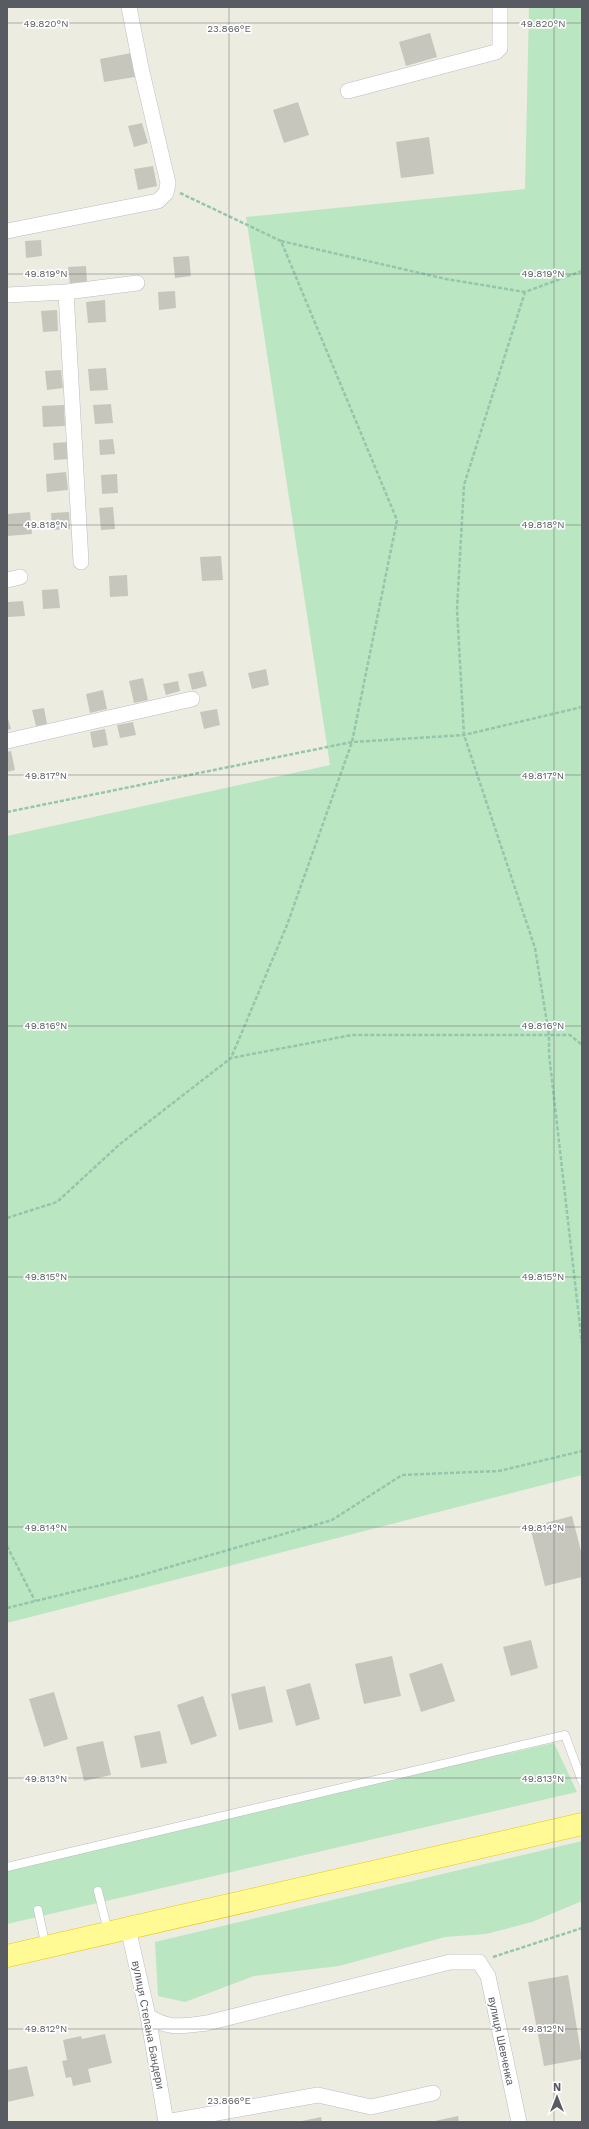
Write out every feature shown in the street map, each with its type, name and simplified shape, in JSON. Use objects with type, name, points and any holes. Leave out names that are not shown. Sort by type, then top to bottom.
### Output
[{"type":"highway","points":[[7,1956],[582,1824]]},
{"type":"street","points":[[7,231],[158,201],[168,188],[129,7]]},
{"type":"street","points":[[348,91],[491,54],[500,48],[500,7]]},
{"type":"street","points":[[7,295],[66,292],[137,283]]},
{"type":"street","points":[[66,292],[81,562]]},
{"type":"street","points":[[7,741],[192,698]]},
{"type":"street","name":"вулиця Степана Бандери","points":[[118,1930],[148,2016],[166,2122]]},
{"type":"street","points":[[148,2016],[161,2024],[176,2027],[207,2022],[450,1962],[479,1962]]},
{"type":"street","name":"вулиця Шевченка","points":[[479,1962],[488,1976],[518,2122]]},
{"type":"street","points":[[166,2122],[318,2095],[371,2107],[433,2093]]},
{"type":"lane","points":[[7,1867],[565,1735],[582,1781]]},
{"type":"lane","points":[[98,1891],[118,1930]]},
{"type":"lane","points":[[38,1910],[47,1947]]},
{"type":"path","points":[[168,188],[281,241],[446,279],[525,292],[582,271]]},
{"type":"path","points":[[231,1058],[287,925],[352,742],[398,520],[281,241]]},
{"type":"path","points":[[525,292],[464,485],[456,609],[464,735],[535,948],[549,1036],[549,1054],[582,1344]]},
{"type":"path","points":[[7,812],[352,742],[464,735],[582,707]]},
{"type":"path","points":[[7,1218],[57,1202],[120,1144],[231,1058],[352,1036],[570,1036],[582,1045]]},
{"type":"path","points":[[7,1608],[138,1576],[332,1520],[402,1475],[499,1471],[582,1452]]},
{"type":"path","points":[[7,1546],[35,1601]]},
{"type":"path","points":[[479,1962],[582,1928]]},
{"type":"green space","points":[[529,7],[582,7],[582,1475],[7,1623],[7,836],[330,765],[246,217],[525,189]]},
{"type":"green space","points":[[554,1743],[577,1792],[7,1924],[7,1867]]},
{"type":"green space","points":[[582,1841],[582,1901],[532,1922],[486,1934],[445,1937],[339,1966],[254,1976],[185,2002],[158,1996],[155,1942]]},
{"type":"building","points":[[430,33],[437,57],[406,66],[399,42]]},
{"type":"building","points":[[131,53],[135,77],[104,82],[100,59]]},
{"type":"building","points":[[298,102],[309,135],[284,143],[273,110]]},
{"type":"building","points":[[142,123],[148,143],[134,147],[128,126]]},
{"type":"building","points":[[429,137],[434,174],[401,178],[396,142]]},
{"type":"building","points":[[153,166],[157,186],[138,190],[134,169]]},
{"type":"building","points":[[41,240],[42,256],[26,258],[25,241]]},
{"type":"building","points":[[189,256],[191,276],[175,278],[173,257]]},
{"type":"building","points":[[86,266],[87,282],[70,283],[68,267]]},
{"type":"building","points":[[175,291],[176,308],[159,310],[158,292]]},
{"type":"building","points":[[105,300],[106,322],[88,323],[86,302]]},
{"type":"building","points":[[57,310],[58,331],[43,332],[41,311]]},
{"type":"building","points":[[106,368],[108,390],[90,391],[88,369]]},
{"type":"building","points":[[61,370],[63,388],[47,390],[45,371]]},
{"type":"building","points":[[111,404],[113,423],[95,424],[93,405]]},
{"type":"building","points":[[64,405],[65,426],[43,427],[42,406]]},
{"type":"building","points":[[113,439],[115,454],[100,455],[99,440]]},
{"type":"building","points":[[68,442],[69,459],[54,460],[53,443]]},
{"type":"building","points":[[66,472],[68,490],[47,492],[46,474]]},
{"type":"building","points":[[117,474],[118,493],[102,494],[101,475]]},
{"type":"building","points":[[113,507],[115,529],[101,530],[99,508]]},
{"type":"building","points":[[30,512],[32,534],[7,536],[7,514]]},
{"type":"building","points":[[69,512],[70,529],[52,530],[51,513]]},
{"type":"building","points":[[221,556],[223,580],[202,581],[200,557]]},
{"type":"building","points":[[127,575],[128,596],[110,597],[109,576]]},
{"type":"building","points":[[58,589],[60,608],[43,609],[42,590]]},
{"type":"building","points":[[23,601],[25,616],[8,617],[8,602]]},
{"type":"building","points":[[266,669],[269,685],[252,689],[248,673]]},
{"type":"building","points":[[203,671],[207,686],[192,690],[188,674]]},
{"type":"building","points":[[143,678],[148,700],[134,703],[129,681]]},
{"type":"building","points":[[178,681],[180,691],[166,695],[163,684]]},
{"type":"building","points":[[103,690],[107,709],[90,713],[86,694]]},
{"type":"building","points":[[44,708],[47,724],[36,726],[32,710]]},
{"type":"building","points":[[217,709],[220,725],[204,729],[200,712]]},
{"type":"building","points":[[7,715],[11,729],[7,730]]},
{"type":"building","points":[[133,722],[136,735],[120,738],[117,725]]},
{"type":"building","points":[[105,729],[108,745],[93,748],[90,732]]},
{"type":"building","points":[[11,751],[15,770],[7,772],[7,752]]},
{"type":"building","points":[[572,1516],[582,1555],[582,1577],[545,1586],[530,1527]]},
{"type":"building","points":[[531,1640],[538,1668],[511,1676],[503,1647]]},
{"type":"building","points":[[392,1656],[401,1696],[364,1704],[355,1664]]},
{"type":"building","points":[[442,1663],[455,1701],[421,1712],[409,1674]]},
{"type":"building","points":[[310,1683],[320,1719],[296,1726],[286,1690]]},
{"type":"building","points":[[265,1686],[273,1722],[239,1730],[231,1694]]},
{"type":"building","points":[[54,1692],[68,1739],[44,1747],[29,1699]]},
{"type":"building","points":[[203,1696],[217,1736],[191,1745],[177,1705]]},
{"type":"building","points":[[160,1731],[167,1763],[141,1768],[134,1736]]},
{"type":"building","points":[[103,1741],[111,1775],[84,1781],[76,1747]]},
{"type":"building","points":[[568,1975],[582,2059],[544,2066],[528,1982]]},
{"type":"building","points":[[105,2034],[112,2063],[88,2069],[91,2082],[73,2086],[71,2077],[66,2078],[62,2061],[67,2060],[63,2040],[81,2036],[82,2039]]},
{"type":"building","points":[[27,2066],[34,2096],[7,2102],[7,2070]]},
{"type":"building","points":[[458,2116],[459,2122],[435,2122],[435,2121]]},
{"type":"building","points":[[321,2117],[322,2122],[302,2122],[302,2121]]}]
